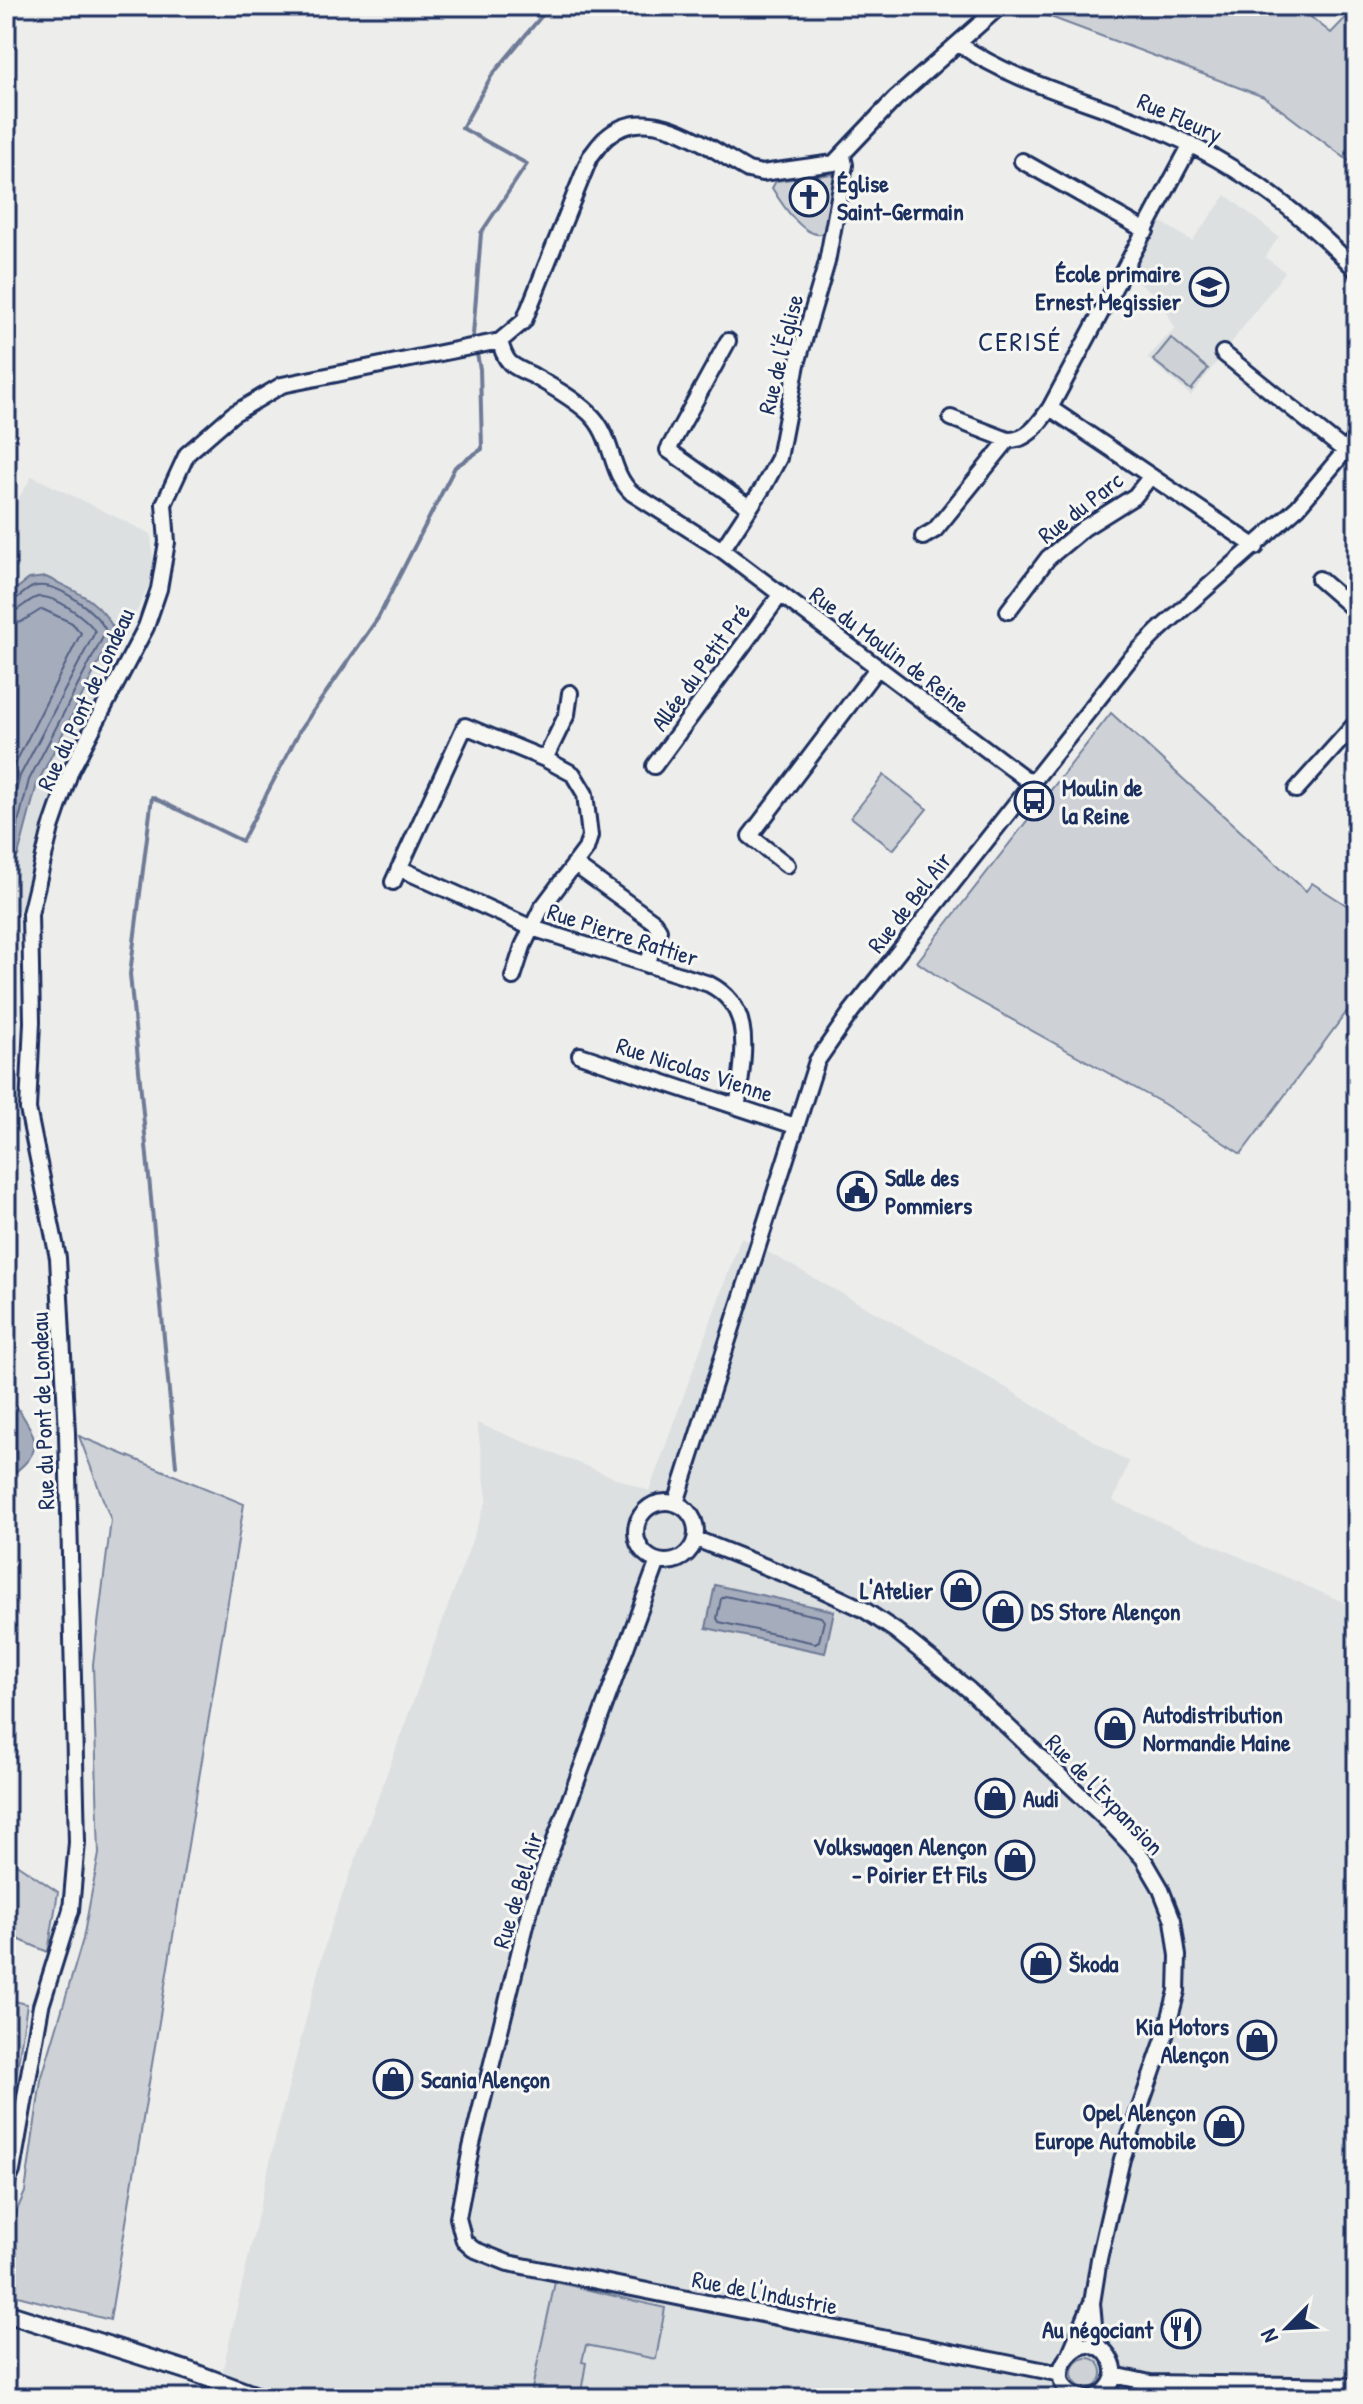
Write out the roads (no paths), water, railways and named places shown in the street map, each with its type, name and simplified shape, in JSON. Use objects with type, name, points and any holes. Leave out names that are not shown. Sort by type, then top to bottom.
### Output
[{"type":"main road","points":[[6,2313],[192,2372],[262,2398]]},
{"type":"street","points":[[500,341],[524,321],[590,157],[604,138],[618,128],[647,123],[666,126],[748,170],[762,173],[834,163],[895,99],[1000,6]]},
{"type":"street","name":"Rue Fleury","points":[[959,44],[985,62],[1219,158],[1308,222],[1357,271]]},
{"type":"street","points":[[951,418],[1016,441],[1035,428],[1050,408],[1191,144]]},
{"type":"street","name":"Rue de l'Église","points":[[722,550],[779,458],[797,364],[830,245],[845,165],[843,156]]},
{"type":"street","points":[[1022,161],[1146,231]]},
{"type":"street","name":"Rue du Moulin de Reine","points":[[500,341],[503,354],[510,363],[588,411],[607,437],[622,484],[632,493],[722,550],[1031,783]]},
{"type":"street","name":"Rue du Pont de Londeau","points":[[6,2184],[12,2171],[41,2006],[71,1910],[77,1842],[67,1433],[58,1258],[28,1109],[32,1022],[30,914],[51,828],[71,770],[146,627],[159,589],[167,542],[164,504],[187,454],[233,414],[282,385],[500,341]]},
{"type":"street","points":[[728,341],[668,450],[749,507]]},
{"type":"street","points":[[1223,353],[1345,451]]},
{"type":"street","name":"Rue du Parc","points":[[1050,408],[1256,547]]},
{"type":"street","name":"Rue de Bel Air","points":[[676,1503],[817,1061],[851,1012],[1129,660],[1298,507],[1357,437]]},
{"type":"street","points":[[923,537],[935,530],[1008,440]]},
{"type":"street","name":"Rue du Parc","points":[[1008,611],[1048,558],[1084,528],[1135,496],[1151,476]]},
{"type":"street","points":[[1319,579],[1357,612]]},
{"type":"street","name":"Allée du Petit Pré","points":[[654,766],[781,594]]},
{"type":"street","points":[[787,865],[750,836],[878,667]]},
{"type":"street","points":[[545,759],[567,714],[570,693]]},
{"type":"street","points":[[1296,790],[1357,722]]},
{"type":"street","points":[[393,882],[465,726],[573,774],[585,794],[590,836],[586,849],[541,909],[513,977]]},
{"type":"street","points":[[574,864],[654,922],[659,930],[647,965]]},
{"type":"street","name":"Rue Pierre Rattier","points":[[399,868],[532,928],[723,991],[733,1000],[743,1030],[738,1105]]},
{"type":"street","name":"Rue Nicolas Vienne","points":[[580,1055],[795,1126]]},
{"type":"street","points":[[658,1502],[676,1503],[691,1514],[696,1539],[679,1559],[658,1561],[642,1551],[637,1542],[636,1525],[648,1507],[658,1502]]},
{"type":"street","name":"Rue de l'Expansion","points":[[696,1539],[814,1586],[863,1609],[896,1631],[969,1690],[1111,1824],[1143,1858],[1160,1887],[1173,1920],[1178,1956],[1177,1991],[1165,2036],[1122,2159],[1101,2249],[1092,2303],[1096,2347]]},
{"type":"street","name":"Rue de Bel Air","points":[[464,2241],[458,2218],[471,2148],[531,1905],[658,1561]]},
{"type":"street","name":"Rue de l'Industrie","points":[[464,2241],[473,2249],[508,2263],[1061,2374]]},
{"type":"street","points":[[1084,2398],[1067,2388],[1061,2374],[1065,2358],[1092,2303]]},
{"type":"street","points":[[1071,2351],[1078,2347],[1096,2347],[1110,2358],[1114,2375],[1108,2389],[1091,2398]]},
{"type":"street","points":[[1114,2375],[1150,2383],[1357,2386]]},
{"type":"water","points":[[46,577],[94,604],[115,631],[37,784],[18,856],[6,869],[6,597],[29,579]]},
{"type":"water","points":[[6,1409],[19,1410],[32,1433],[34,1449],[25,1463],[6,1480]]},
{"type":"water","points":[[715,1585],[834,1611],[825,1653],[706,1628]]},
{"type":"waterway","points":[[176,1466],[130,974],[152,797],[242,841],[300,730],[378,618],[455,467],[482,449],[480,369],[473,335],[481,233],[527,164],[462,128],[492,75],[550,6]]},
{"type":"place","name":"Église Saint-Germain","points":[[809,197]]},
{"type":"place","name":"École primaire Ernest Megissier","points":[[1209,287]]},
{"type":"place","name":"Moulin de la Reine","points":[[1034,801]]},
{"type":"place","name":"Salle des Pommiers","points":[[857,1191]]},
{"type":"place","name":"L'Atelier","points":[[961,1590]]},
{"type":"place","name":"DS Store Alençon","points":[[1003,1611]]},
{"type":"place","name":"Autodistribution Normandie Maine","points":[[1115,1728]]},
{"type":"place","name":"Audi","points":[[995,1798]]},
{"type":"place","name":"Volkswagen Alençon - Poirier Et Fils","points":[[1015,1860]]},
{"type":"place","name":"Škoda","points":[[1041,1963]]},
{"type":"place","name":"Kia Motors Alençon","points":[[1257,2040]]},
{"type":"place","name":"Scania Alençon","points":[[393,2079]]},
{"type":"place","name":"Opel Alençon Europe Automobile","points":[[1224,2126]]},
{"type":"place","name":"Au négociant","points":[[1181,2329]]},
{"type":"district","name":"CERISÉ","points":[[1020,341]]}]
